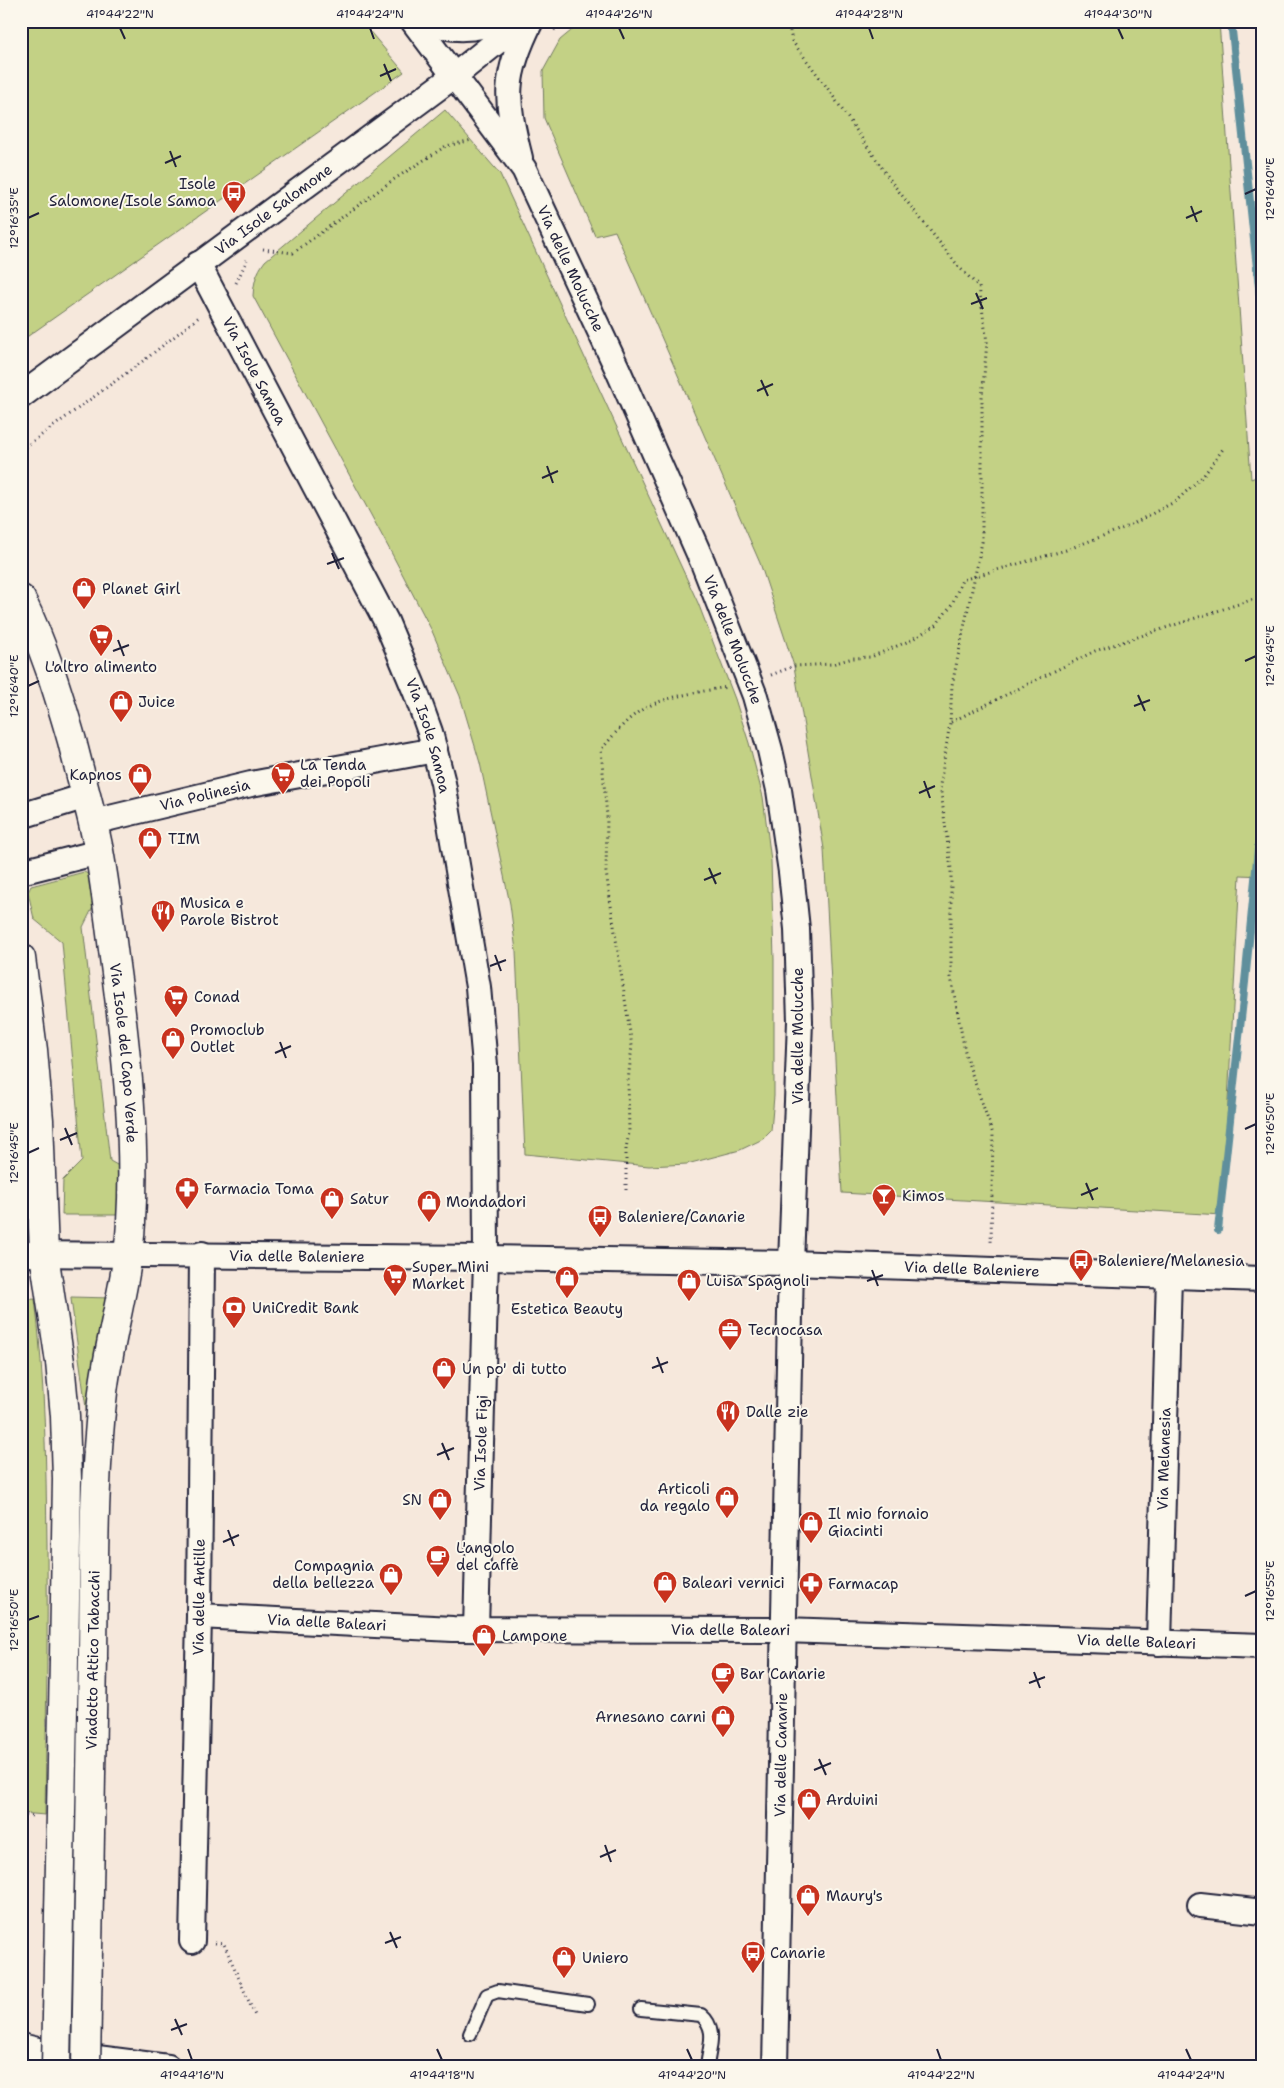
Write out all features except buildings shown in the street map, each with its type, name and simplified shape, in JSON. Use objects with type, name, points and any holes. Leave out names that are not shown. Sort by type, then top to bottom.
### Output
[{"type":"street","name":"Via delle Molucche","points":[[413,21],[524,169],[675,499],[750,683],[770,750],[779,790],[797,929],[800,1037],[791,1263]]},
{"type":"street","points":[[427,21],[440,26],[465,29],[502,21]]},
{"type":"street","name":"Via Isole Salomone","points":[[21,396],[454,76],[523,21]]},
{"type":"street","points":[[524,169],[512,124],[509,89],[514,59],[541,27]]},
{"type":"street","name":"Via Isole Samoa","points":[[198,264],[375,596],[408,672],[435,750],[450,821],[478,987],[483,1035],[486,1105],[486,1258]]},
{"type":"street","name":"Via Isole del Capo Verde","points":[[21,599],[41,644],[58,692],[90,809],[99,852],[121,1008],[131,1115],[132,1211],[128,1255]]},
{"type":"street","name":"Via Polinesia","points":[[90,809],[251,784],[435,750]]},
{"type":"street","points":[[21,816],[90,809]]},
{"type":"street","points":[[21,872],[99,852]]},
{"type":"street","points":[[21,958],[39,1112],[32,1254]]},
{"type":"street","name":"Via delle Baleniere","points":[[32,1254],[202,1254],[791,1263],[1263,1279]]},
{"type":"street","name":"Viadotto Attico Tabacchi","points":[[32,1254],[61,1373],[67,1457],[56,2067]]},
{"type":"street","name":"Via delle Antille","points":[[192,1941],[199,1616],[202,1254]]},
{"type":"street","name":"Viadotto Attico Tabacchi","points":[[86,2067],[96,1481],[105,1376],[128,1255]]},
{"type":"street","name":"Via Isole Figi","points":[[476,1629],[486,1258]]},
{"type":"street","name":"Via delle Canarie","points":[[775,2067],[791,1263]]},
{"type":"street","name":"Via Melanesia","points":[[1159,1643],[1169,1276]]},
{"type":"street","name":"Via delle Baleari","points":[[199,1616],[476,1629],[783,1630],[1263,1646]]},
{"type":"street","points":[[1200,1905],[1263,1912]]},
{"type":"street","points":[[21,2046],[42,2051],[168,2067]]},
{"type":"lane","points":[[470,2034],[487,1995],[492,1992],[498,1991],[588,2004]]},
{"type":"lane","points":[[641,2009],[701,2015],[709,2021],[712,2028],[707,2067]]},
{"type":"path","points":[[541,27],[565,21]]},
{"type":"path","points":[[788,21],[792,41],[826,86],[893,184],[978,287],[986,342],[982,398],[982,542],[952,685],[950,722],[940,785],[951,868],[951,977],[966,1057],[993,1134],[991,1270]]},
{"type":"path","points":[[253,247],[293,253],[393,180],[446,146],[498,134]]},
{"type":"path","points":[[21,450],[147,358],[232,292],[250,255]]},
{"type":"path","points":[[626,1190],[626,1148],[629,1133],[628,1081],[632,1046],[606,872],[608,816],[602,750],[620,728],[638,712],[673,698],[750,683],[794,666],[832,664],[853,658],[871,657],[909,641],[936,625],[952,604],[962,580],[1066,550],[1128,526],[1176,500],[1204,475],[1223,449]]},
{"type":"path","points":[[950,722],[1096,651],[1263,596]]},
{"type":"path","points":[[192,1941],[224,1944],[256,2018]]},
{"type":"green space","points":[[21,21],[361,21],[404,72],[21,341]]},
{"type":"green space","points":[[583,21],[1219,21],[1251,479],[1263,474],[1263,876],[1240,875],[1222,1215],[842,1193],[824,849],[794,666],[760,563],[615,231],[595,236],[544,118],[543,71],[560,40]]},
{"type":"green space","points":[[445,110],[500,174],[698,603],[735,699],[763,797],[771,861],[774,959],[774,1096],[771,1131],[763,1139],[740,1150],[687,1164],[649,1166],[525,1154],[516,951],[510,904],[480,763],[460,696],[432,631],[253,296],[256,278],[265,261]]},
{"type":"green space","points":[[84,872],[90,875],[96,901],[83,927],[110,1161],[126,1170],[124,1215],[62,1215],[63,1180],[82,1161],[62,942],[34,919],[28,892],[31,886]]},
{"type":"green space","points":[[71,1297],[111,1298],[89,1430],[71,1299]]},
{"type":"green space","points":[[35,1299],[43,1391],[46,1484],[45,1815],[21,1813],[21,1300]]},
{"type":"waterway","points":[[1231,21],[1263,325]]},
{"type":"waterway","points":[[1218,1230],[1263,798]]},
{"type":"place","name":"Isole Salomone/Isole Samoa","points":[[234,214]]},
{"type":"place","name":"Planet Girl","points":[[84,610]]},
{"type":"place","name":"L'altro alimento","points":[[101,657]]},
{"type":"place","name":"Juice","points":[[121,723]]},
{"type":"place","name":"La Tenda dei Popoli","points":[[283,795]]},
{"type":"place","name":"Kapnos","points":[[140,796]]},
{"type":"place","name":"TIM","points":[[150,860]]},
{"type":"place","name":"Musica e Parole Bistrot","points":[[163,933]]},
{"type":"place","name":"Conad","points":[[176,1018]]},
{"type":"place","name":"Promoclub Outlet","points":[[173,1060]]},
{"type":"place","name":"Farmacia Toma","points":[[187,1210]]},
{"type":"place","name":"Kimos","points":[[884,1217]]},
{"type":"place","name":"Satur","points":[[332,1220]]},
{"type":"place","name":"Mondadori","points":[[429,1223]]},
{"type":"place","name":"Baleniere/Canarie","points":[[600,1238]]},
{"type":"place","name":"Baleniere/Melanesia","points":[[1081,1282]]},
{"type":"place","name":"Super Mini Market","points":[[395,1297]]},
{"type":"place","name":"Estetica Beauty","points":[[567,1299]]},
{"type":"place","name":"Luisa Spagnoli","points":[[689,1302]]},
{"type":"place","name":"UniCredit Bank","points":[[234,1329]]},
{"type":"place","name":"Tecnocasa","points":[[730,1351]]},
{"type":"place","name":"Un po' di tutto","points":[[444,1390]]},
{"type":"place","name":"Dalle zie","points":[[728,1433]]},
{"type":"place","name":"Articoli da regalo","points":[[727,1519]]},
{"type":"place","name":"SN","points":[[440,1521]]},
{"type":"place","name":"Il mio fornaio Giacinti","points":[[811,1544]]},
{"type":"place","name":"L'angolo del caffè","points":[[438,1578]]},
{"type":"place","name":"Compagnia della bellezza","points":[[391,1596]]},
{"type":"place","name":"Baleari vernici","points":[[665,1604]]},
{"type":"place","name":"Farmacap","points":[[811,1605]]},
{"type":"place","name":"Lampone","points":[[484,1657]]},
{"type":"place","name":"Bar Canarie","points":[[723,1695]]},
{"type":"place","name":"Arnesano carni","points":[[723,1738]]},
{"type":"place","name":"Arduini","points":[[809,1821]]},
{"type":"place","name":"Maury's","points":[[808,1917]]},
{"type":"place","name":"Canarie","points":[[753,1974]]},
{"type":"place","name":"Uniero","points":[[564,1979]]}]
